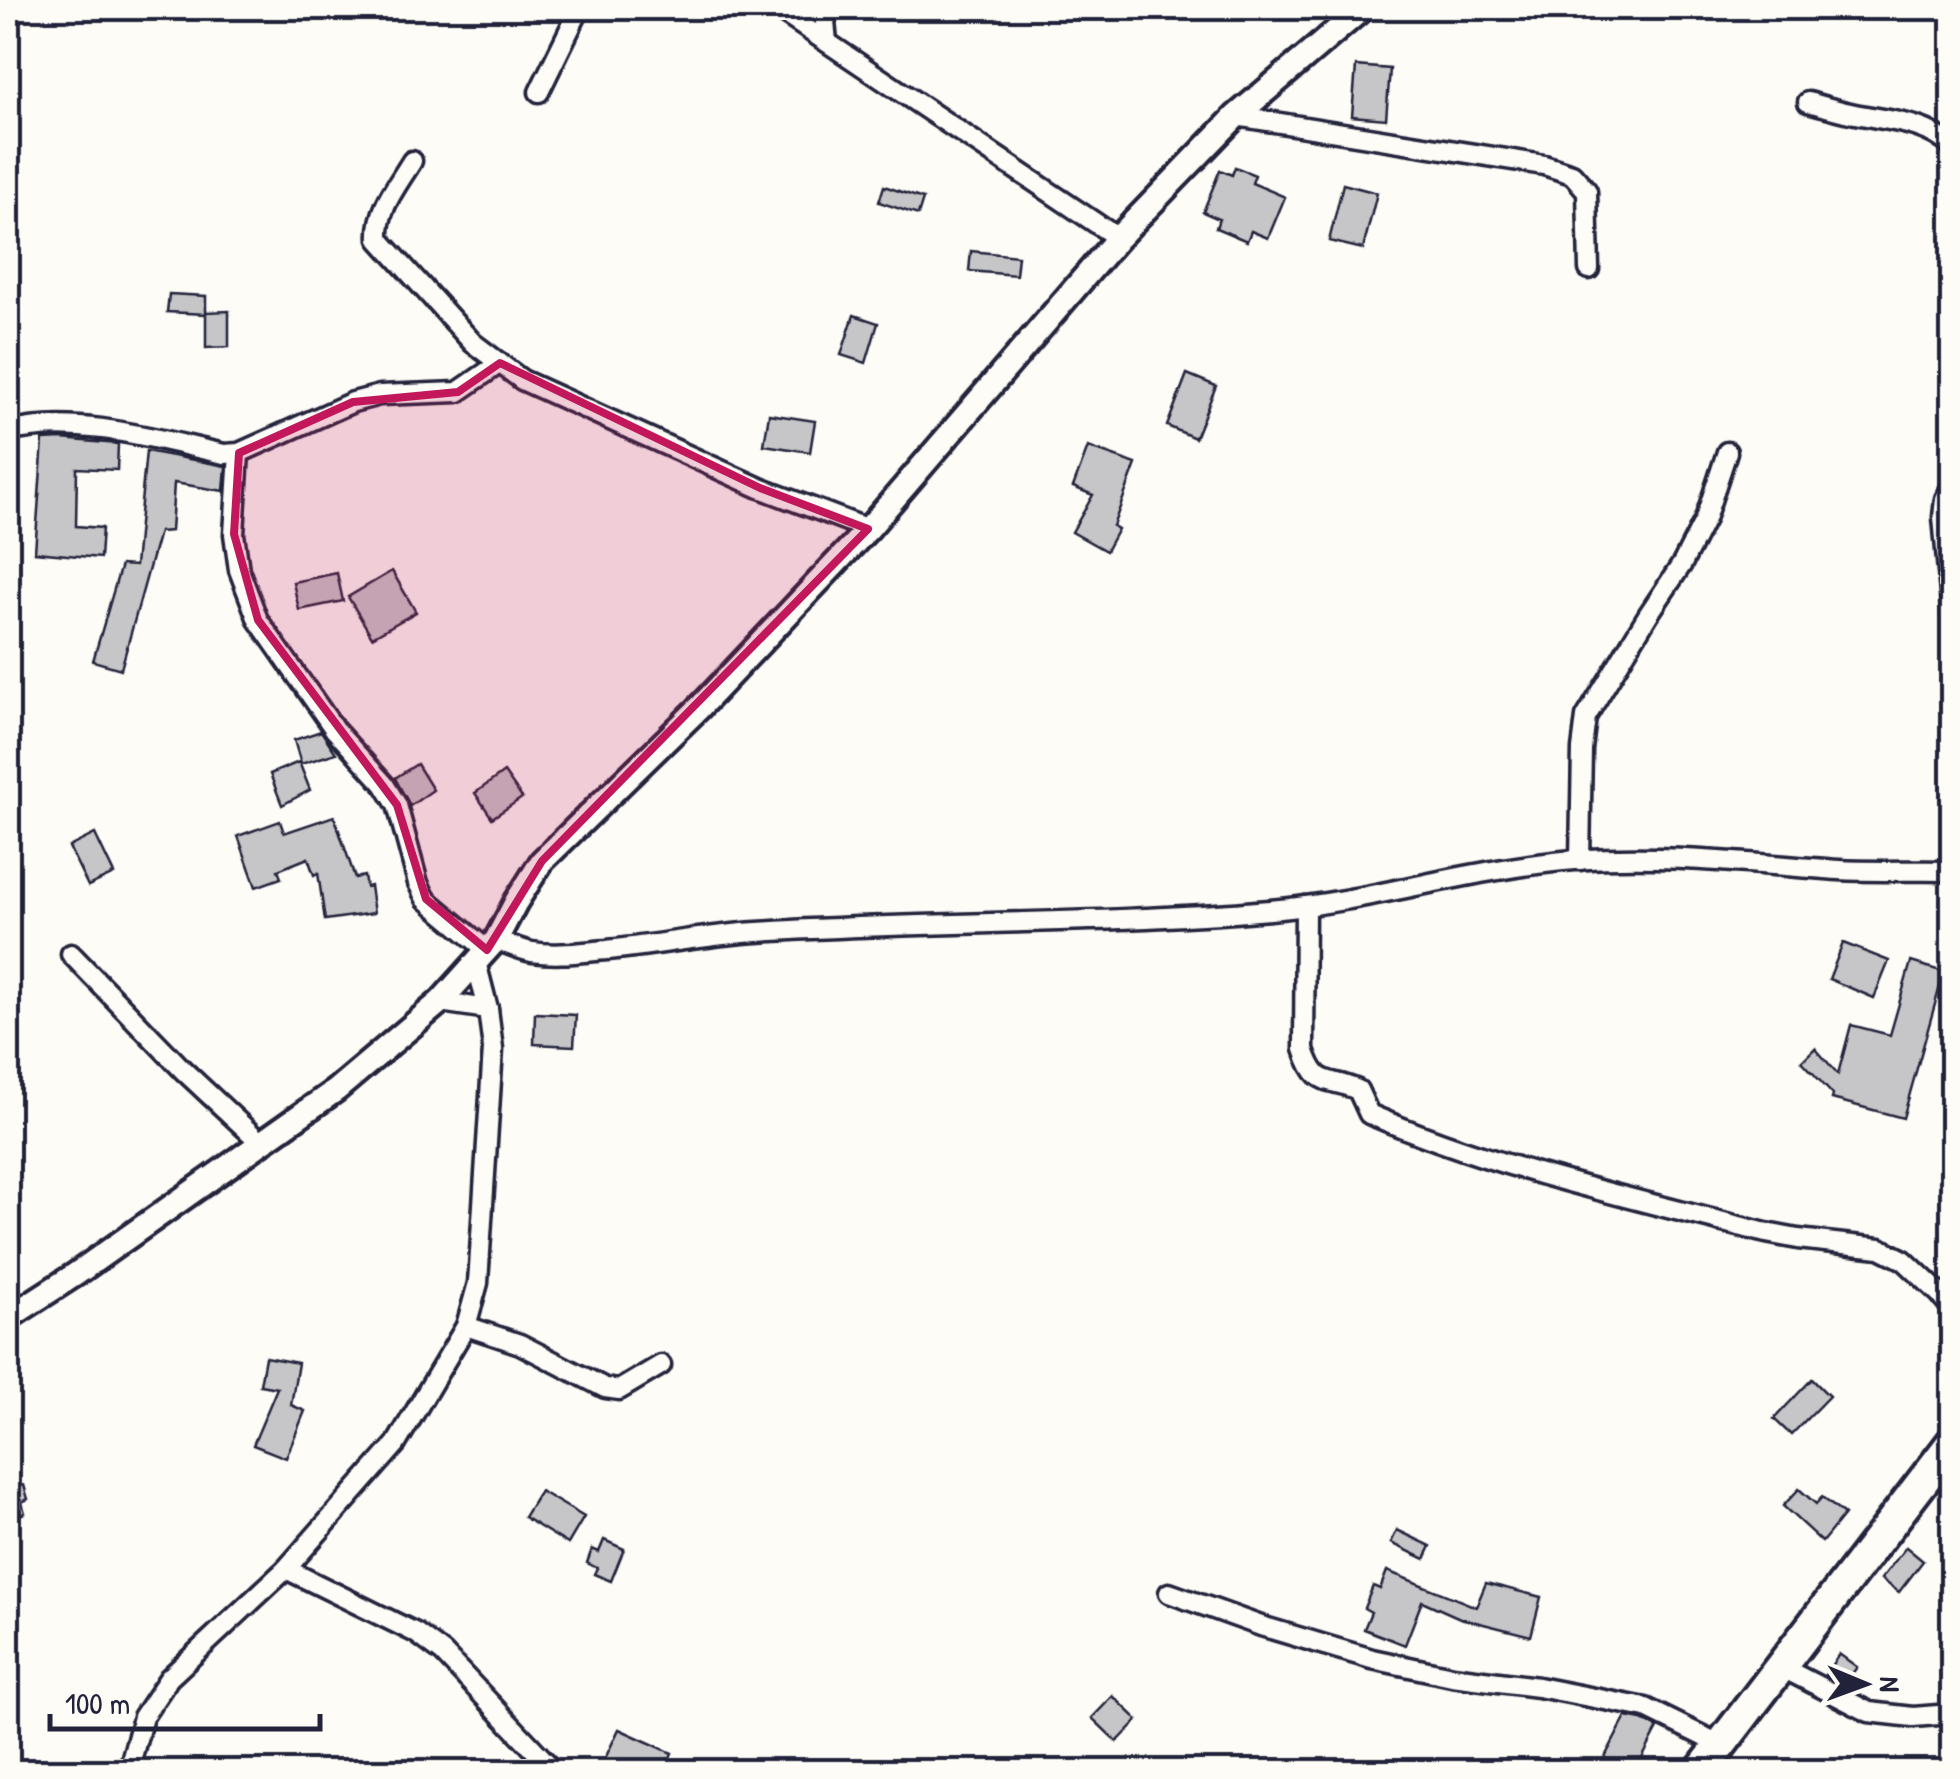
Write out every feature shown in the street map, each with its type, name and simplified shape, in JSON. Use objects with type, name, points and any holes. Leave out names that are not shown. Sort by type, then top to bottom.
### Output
[{"type":"main road","points":[[1700,1772],[1952,1443]]},
{"type":"street","points":[[539,92],[580,8]]},
{"type":"street","points":[[776,8],[1118,238]]},
{"type":"street","points":[[827,42],[825,22],[830,8]]},
{"type":"street","points":[[12,1307],[76,1274],[336,1090],[440,1002],[487,951],[542,862],[699,708],[868,530],[1118,238],[1236,116],[1363,8]]},
{"type":"street","points":[[1808,102],[1903,122],[1940,135],[1952,147]]},
{"type":"street","points":[[1236,116],[1544,165],[1572,174],[1586,192],[1589,269]]},
{"type":"street","points":[[412,160],[382,210],[379,239],[473,343],[522,380],[745,481],[868,530]]},
{"type":"street","points":[[8,432],[45,425],[127,432],[224,454],[239,453],[353,402],[380,395],[458,392],[500,363]]},
{"type":"street","points":[[1580,860],[1586,717],[1682,564],[1705,519],[1728,452]]},
{"type":"street","points":[[239,453],[234,534],[240,570],[258,620],[335,730],[384,784],[397,805],[426,899],[487,951],[572,955],[724,934],[1128,919],[1304,906],[1529,864],[1580,860],[1704,859],[1845,870],[1950,865]]},
{"type":"street","points":[[1952,486],[1945,499],[1943,518],[1952,616]]},
{"type":"street","points":[[1304,906],[1304,1049],[1311,1070],[1325,1082],[1358,1090],[1369,1114],[1460,1150],[1543,1176],[1798,1240],[1880,1248],[1904,1260],[1952,1309]]},
{"type":"street","points":[[128,1772],[143,1716],[169,1678],[286,1569],[396,1444],[466,1326],[478,1282],[493,1049],[487,951]]},
{"type":"street","points":[[71,954],[184,1071],[261,1143]]},
{"type":"street","points":[[440,1002],[488,1009]]},
{"type":"street","points":[[466,1326],[520,1344],[605,1388],[618,1390],[662,1365]]},
{"type":"street","points":[[286,1569],[416,1634],[443,1653],[555,1772]]},
{"type":"street","points":[[1169,1593],[1372,1659],[1646,1708],[1721,1745]]},
{"type":"street","points":[[1781,1667],[1869,1712],[1913,1717],[1951,1714]]},
{"type":"highlighted area","points":[[500,363],[760,488],[868,529],[542,861],[487,950],[426,899],[397,805],[258,620],[234,534],[239,453],[353,402],[458,392]]},
{"type":"building","points":[[1356,66],[1390,69],[1386,119],[1352,116]]},
{"type":"building","points":[[1235,167],[1255,175],[1252,183],[1285,197],[1268,238],[1251,231],[1247,241],[1216,228],[1219,219],[1203,212],[1220,170],[1232,175]]},
{"type":"building","points":[[1343,184],[1377,193],[1363,249],[1329,241]]},
{"type":"building","points":[[884,186],[923,199],[918,215],[879,202]]},
{"type":"building","points":[[971,251],[1018,256],[1016,275],[969,271]]},
{"type":"building","points":[[169,294],[206,296],[206,312],[229,311],[229,347],[206,348],[206,314],[167,312]]},
{"type":"building","points":[[854,315],[878,323],[866,363],[841,355]]},
{"type":"building","points":[[1187,374],[1216,386],[1195,438],[1167,426]]},
{"type":"building","points":[[769,414],[815,421],[810,452],[764,445]]},
{"type":"building","points":[[43,440],[118,444],[117,470],[77,468],[76,526],[102,528],[100,558],[35,552]]},
{"type":"building","points":[[1088,447],[1136,464],[1113,526],[1118,529],[1106,551],[1072,532],[1093,495],[1073,487]]},
{"type":"building","points":[[146,451],[226,466],[224,491],[174,483],[171,531],[159,532],[121,669],[93,661],[121,565],[135,566]]},
{"type":"building","points":[[392,571],[416,612],[372,637],[348,597]]},
{"type":"building","points":[[337,573],[343,601],[299,610],[293,582]]},
{"type":"building","points":[[321,731],[336,753],[301,764],[294,740]]},
{"type":"building","points":[[299,762],[310,790],[282,805],[270,774]]},
{"type":"building","points":[[417,764],[433,790],[410,806],[395,778]]},
{"type":"building","points":[[504,772],[522,798],[492,818],[475,793]]},
{"type":"building","points":[[334,816],[355,878],[364,876],[366,887],[370,886],[374,913],[325,920],[318,873],[314,875],[308,858],[278,870],[281,878],[256,887],[238,836],[280,821],[284,833]]},
{"type":"building","points":[[95,834],[114,874],[88,886],[69,847]]},
{"type":"building","points":[[1843,943],[1889,961],[1874,998],[1829,979]]},
{"type":"building","points":[[1911,962],[1944,972],[1903,1118],[1832,1099],[1833,1095],[1802,1061],[1815,1048],[1838,1074],[1851,1025],[1890,1035]]},
{"type":"building","points":[[535,1013],[576,1015],[574,1046],[534,1044]]},
{"type":"building","points":[[265,1357],[298,1363],[291,1405],[305,1411],[286,1458],[253,1445],[277,1388],[260,1385]]},
{"type":"building","points":[[1812,1379],[1829,1396],[1791,1435],[1774,1419]]},
{"type":"building","points":[[11,1467],[17,1487],[24,1485],[28,1499],[22,1502],[25,1513],[8,1519],[8,1468]]},
{"type":"building","points":[[1799,1489],[1816,1504],[1822,1497],[1844,1515],[1822,1542],[1783,1506]]},
{"type":"building","points":[[540,1491],[584,1517],[568,1544],[524,1517]]},
{"type":"building","points":[[1397,1530],[1431,1546],[1425,1559],[1391,1543]]},
{"type":"building","points":[[604,1540],[624,1549],[611,1581],[594,1574],[597,1568],[587,1563],[592,1549],[599,1552]]},
{"type":"building","points":[[1906,1547],[1923,1561],[1899,1592],[1881,1579]]},
{"type":"building","points":[[1387,1571],[1476,1607],[1486,1583],[1541,1597],[1531,1636],[1460,1618],[1422,1601],[1405,1645],[1364,1629],[1371,1612],[1364,1608],[1373,1586],[1380,1589]]},
{"type":"building","points":[[1839,1654],[1857,1667],[1844,1685],[1825,1675]]},
{"type":"building","points":[[1113,1696],[1138,1720],[1117,1742],[1092,1718]]},
{"type":"building","points":[[1626,1717],[1658,1728],[1635,1772],[1597,1772]]},
{"type":"building","points":[[619,1729],[672,1753],[664,1772],[616,1772],[602,1765]]}]
